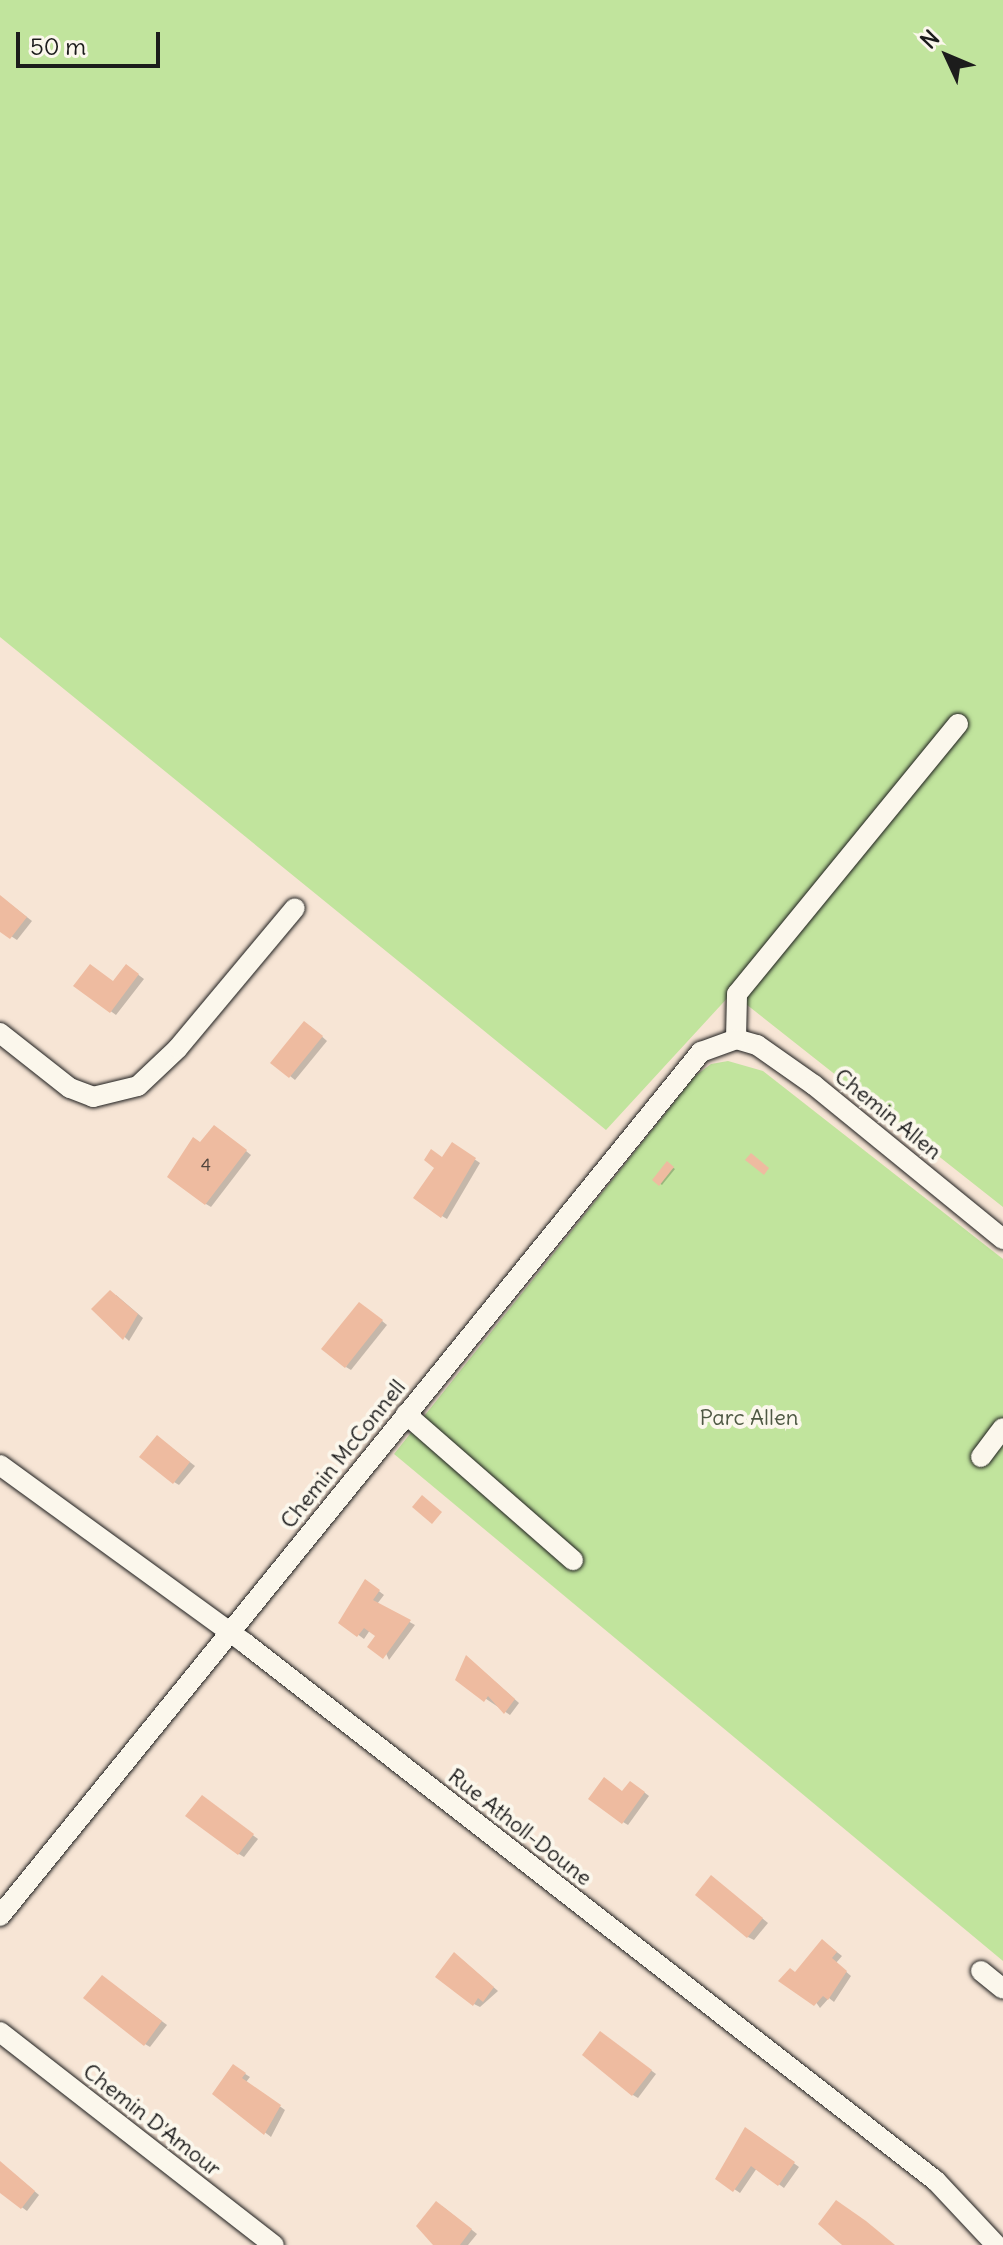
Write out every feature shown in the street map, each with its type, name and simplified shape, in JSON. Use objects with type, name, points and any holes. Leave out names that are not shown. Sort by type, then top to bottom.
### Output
[{"type":"street","points":[[736,1039],[737,994],[958,724]]},
{"type":"street","points":[[0,1033],[81,1092],[113,1095],[138,1086],[178,1048],[295,908]]},
{"type":"street","name":"Chemin Allen","points":[[736,1039],[757,1045],[814,1085],[1003,1239]]},
{"type":"street","name":"Chemin McConnell","points":[[0,1916],[701,1052],[736,1039]]},
{"type":"street","points":[[406,1414],[573,1560]]},
{"type":"street","points":[[981,1457],[1003,1428]]},
{"type":"street","name":"Rue Atholl-Doune","points":[[0,1465],[230,1633],[936,2181],[996,2245]]},
{"type":"street","points":[[981,1971],[1003,1989]]},
{"type":"street","name":"Chemin D'Amour","points":[[0,2032],[274,2245]]},
{"type":"green space","points":[[0,0],[1003,0],[1003,1207],[732,993],[606,1130],[0,637]]},
{"type":"green space","name":"Parc Allen","points":[[728,1061],[763,1071],[1003,1259],[1003,1961],[394,1454],[695,1076],[711,1064]]},
{"type":"building","points":[[0,895],[27,917],[10,939],[0,932]]},
{"type":"building","points":[[90,964],[113,981],[126,964],[139,974],[110,1013],[73,986]]},
{"type":"building","points":[[304,1021],[323,1036],[289,1078],[270,1063]]},
{"type":"building","points":[[214,1125],[247,1150],[205,1205],[167,1177],[193,1137],[200,1142]]},
{"type":"building","points":[[452,1142],[476,1158],[441,1218],[413,1198],[434,1168],[424,1160],[431,1149],[442,1157]]},
{"type":"building","points":[[751,1153],[769,1168],[764,1175],[745,1160]]},
{"type":"building","points":[[667,1161],[674,1167],[659,1186],[652,1180]]},
{"type":"building","points":[[110,1290],[138,1314],[123,1340],[91,1309]]},
{"type":"building","points":[[359,1302],[383,1320],[345,1368],[321,1349]]},
{"type":"building","points":[[157,1435],[190,1462],[173,1484],[139,1457]]},
{"type":"building","points":[[422,1495],[442,1512],[432,1524],[412,1507]]},
{"type":"building","points":[[365,1579],[380,1590],[373,1600],[411,1620],[383,1659],[367,1647],[375,1636],[364,1628],[357,1637],[338,1623]]},
{"type":"building","points":[[466,1655],[515,1699],[504,1714],[488,1696],[484,1702],[455,1680]]},
{"type":"building","points":[[604,1777],[622,1791],[630,1781],[645,1792],[622,1824],[588,1799]]},
{"type":"building","points":[[202,1795],[254,1834],[238,1855],[185,1816]]},
{"type":"building","points":[[711,1875],[763,1918],[747,1938],[695,1895]]},
{"type":"building","points":[[822,1939],[837,1952],[832,1958],[847,1971],[828,2000],[823,1996],[814,2006],[778,1981],[790,1968],[795,1972]]},
{"type":"building","points":[[454,1952],[494,1987],[483,2002],[478,1998],[473,2006],[435,1977]]},
{"type":"building","points":[[102,1975],[162,2021],[144,2046],[83,1998]]},
{"type":"building","points":[[600,2031],[652,2070],[632,2096],[582,2055]]},
{"type":"building","points":[[233,2064],[246,2073],[242,2078],[281,2105],[264,2135],[212,2094]]},
{"type":"building","points":[[745,2127],[795,2162],[778,2186],[751,2166],[733,2192],[715,2179]]},
{"type":"building","points":[[0,2161],[35,2191],[21,2209],[0,2193]]},
{"type":"building","points":[[836,2200],[895,2245],[842,2245],[818,2224]]},
{"type":"building","points":[[436,2201],[472,2229],[460,2245],[433,2245],[416,2226]]}]
